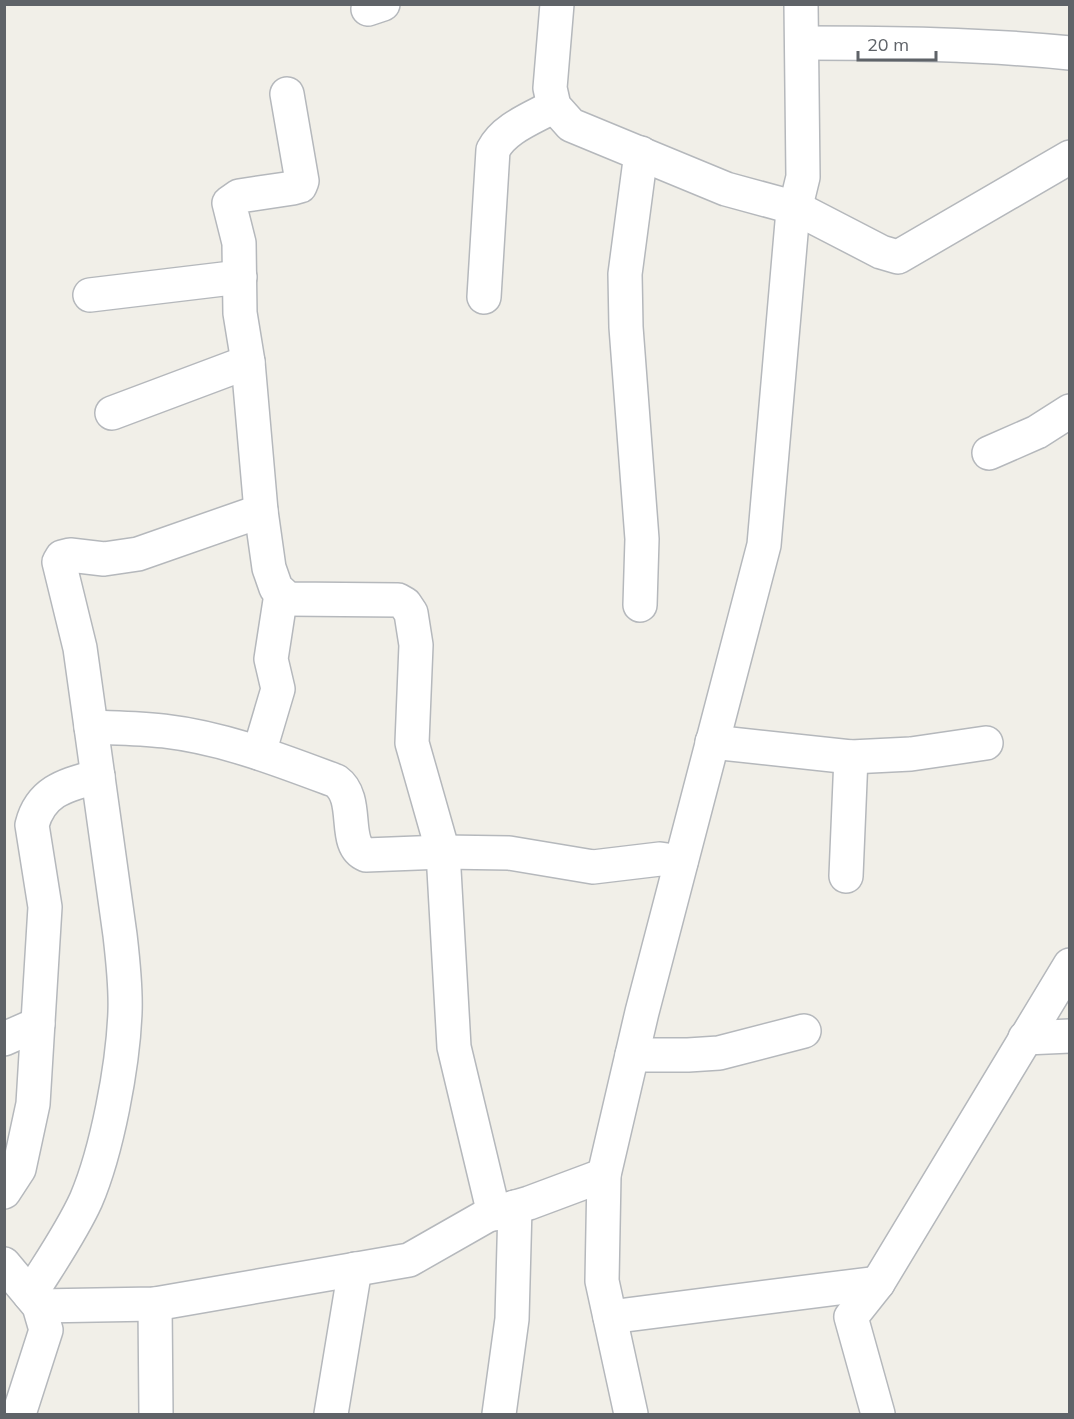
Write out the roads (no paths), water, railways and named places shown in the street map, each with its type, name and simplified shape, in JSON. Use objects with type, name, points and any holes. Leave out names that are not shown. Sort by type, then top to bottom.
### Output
[{"type":"street","points":[[631,1414],[602,1281],[604,1175],[632,1054],[764,545],[792,222],[803,177],[801,4]]},
{"type":"street","points":[[553,5],[550,88],[554,106],[571,125],[726,189],[796,208],[881,252],[898,257],[1070,157]]},
{"type":"street","points":[[802,43],[918,44],[1070,54]]},
{"type":"street","points":[[287,94],[302,181],[300,186],[239,196],[229,203],[239,243],[240,314],[248,362],[261,511],[269,568],[272,580],[281,594],[288,599],[398,600],[411,613],[416,645],[412,743],[443,852],[454,1047],[505,1210],[512,1319],[499,1414]]},
{"type":"street","points":[[484,297],[493,150],[501,137],[554,106]]},
{"type":"street","points":[[640,153],[625,274],[626,327],[642,539],[640,605]]},
{"type":"street","points":[[90,295],[240,277]]},
{"type":"street","points":[[112,413],[248,362]]},
{"type":"street","points":[[989,453],[1037,432],[1070,411]]},
{"type":"street","points":[[34,1300],[86,1200],[98,1164],[119,1071],[125,1014],[125,980],[80,648],[59,562],[60,559],[70,555],[104,559],[138,554],[261,511]]},
{"type":"street","points":[[260,753],[277,694],[271,659],[281,594]]},
{"type":"street","points":[[91,727],[163,730],[203,737],[260,753],[336,781],[342,785],[349,798],[354,844],[360,852],[366,855],[443,852],[509,853],[593,867],[660,859],[681,862]]},
{"type":"street","points":[[712,742],[851,757],[911,754],[986,743]]},
{"type":"street","points":[[846,876],[851,757]]},
{"type":"street","points":[[4,1192],[19,1169],[33,1104],[45,907],[32,825],[35,813],[42,801],[66,787],[98,776]]},
{"type":"street","points":[[879,1414],[851,1317],[878,1283],[1070,965]]},
{"type":"street","points":[[4,1039],[38,1024]]},
{"type":"street","points":[[632,1054],[719,1053],[804,1031]]},
{"type":"street","points":[[1025,1038],[1070,1036]]},
{"type":"street","points":[[34,1300],[155,1304],[409,1260],[488,1215],[604,1175]]},
{"type":"street","points":[[4,1264],[34,1300],[46,1330],[14,1410]]},
{"type":"street","points":[[331,1414],[355,1269]]},
{"type":"street","points":[[610,1317],[878,1283]]},
{"type":"street","points":[[155,1304],[156,1414]]}]
